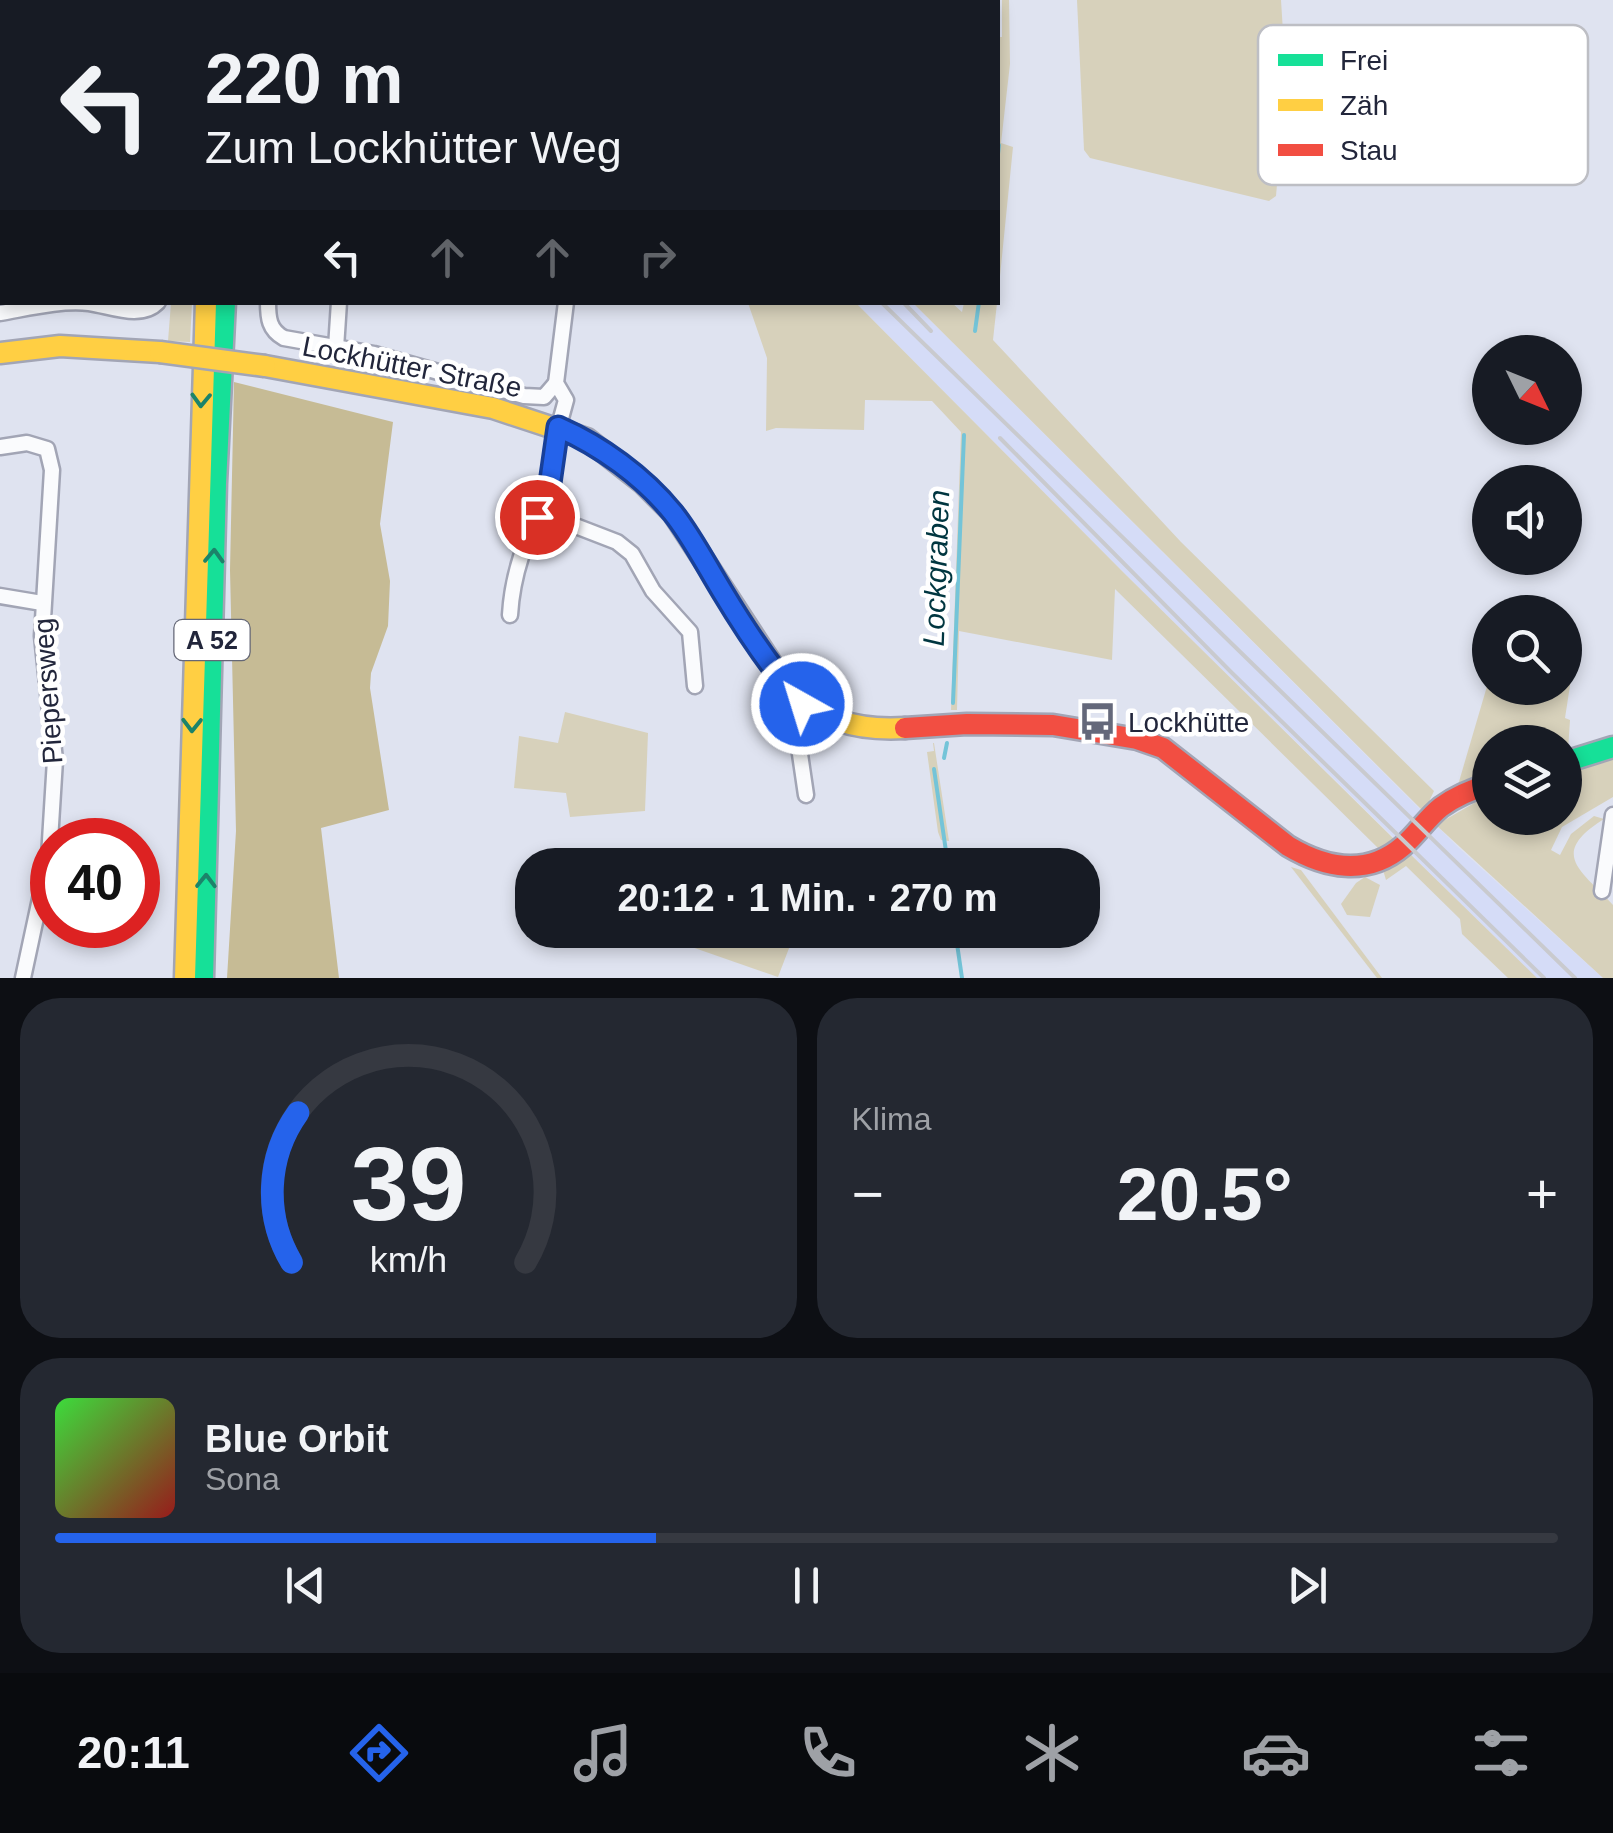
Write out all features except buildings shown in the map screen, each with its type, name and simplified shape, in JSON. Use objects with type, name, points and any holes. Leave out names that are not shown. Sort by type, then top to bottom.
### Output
[{"type":"main road","name":"A 52","points":[[185,978],[206,305]]},
{"type":"main road","name":"A 52","points":[[203,978],[216,483],[226,305]]},
{"type":"main road","name":"Lockhütter Straße","points":[[0,353],[23,348],[93,345],[160,352],[265,366],[492,408],[558,427],[587,440],[612,458],[673,513],[784,683],[802,704],[838,722],[864,728],[1019,725],[1085,730],[1156,746],[1294,850],[1324,865],[1357,867],[1400,849],[1438,808],[1472,790]]},
{"type":"main road","points":[[1582,757],[1613,747]]},
{"type":"street","points":[[0,313],[44,305]]},
{"type":"street","points":[[96,305],[140,312],[155,305]]},
{"type":"street","points":[[268,305],[268,321],[278,334],[374,354],[524,396],[544,397],[556,382],[566,305]]},
{"type":"street","points":[[336,348],[339,305]]},
{"type":"street","points":[[510,616],[528,541],[547,504],[558,427],[566,400],[556,382]]},
{"type":"street","name":"Piepersweg","points":[[0,448],[27,443],[46,449],[52,470],[42,636],[55,760],[49,858],[23,978]]},
{"type":"street","points":[[547,504],[560,520],[617,542],[632,554],[654,591],[690,632],[695,686]]},
{"type":"street","points":[[0,596],[42,604]]},
{"type":"street","points":[[802,704],[795,720],[806,796]]},
{"type":"street","points":[[1602,891],[1613,815]]},
{"type":"shaded area","points":[[1002,0],[1009,0],[1010,64],[1001,143],[1013,147],[1000,276],[1000,37]]},
{"type":"shaded area","points":[[1077,0],[1281,0],[1283,25],[1258,25],[1258,185],[1277,185],[1276,196],[1269,201],[1090,158],[1084,150]]},
{"type":"shaded area","points":[[171,305],[192,305],[190,342],[168,341]]},
{"type":"shaded area","points":[[749,305],[858,305],[1396,841],[1379,849],[1115,589],[1112,660],[959,631],[957,710],[951,710],[961,432],[932,401],[865,400],[864,430],[766,431],[767,358]]},
{"type":"shaded area","points":[[858,305],[915,305],[1459,848],[1603,978],[1537,978],[1124,573]]},
{"type":"shaded area","points":[[915,305],[954,305],[962,312],[964,305],[997,305],[993,340],[1181,542],[1434,791],[1424,812]]},
{"type":"shaded area","points":[[234,382],[393,422],[380,524],[390,581],[388,626],[371,673],[370,688],[389,810],[321,828],[339,978],[227,978],[236,831],[230,570]]},
{"type":"shaded area","points":[[1481,705],[1567,705],[1565,718],[1570,720],[1570,725],[1476,725]]},
{"type":"shaded area","points":[[565,712],[648,733],[645,811],[570,817],[566,793],[514,788],[519,736],[558,743]]},
{"type":"shaded area","points":[[1472,737],[1472,780],[1458,785]]},
{"type":"shaded area","points":[[933,743],[949,841],[941,840],[938,832],[927,752],[934,751]]},
{"type":"shaded area","points":[[1613,752],[1613,797],[1582,815],[1582,762]]},
{"type":"shaded area","points":[[1472,804],[1472,835],[1558,835],[1551,850],[1560,855],[1570,835],[1582,835],[1582,825],[1594,816],[1604,819],[1577,842],[1574,852],[1581,872],[1613,905],[1613,978],[1603,978],[1436,825]]},
{"type":"shaded area","points":[[1405,849],[1537,978],[1508,978],[1462,934],[1460,919],[1406,866],[1386,880],[1383,870]]},
{"type":"shaded area","points":[[1291,867],[1301,870],[1382,978],[1377,978]]},
{"type":"shaded area","points":[[1365,877],[1380,885],[1370,917],[1347,915],[1341,904]]},
{"type":"shaded area","points":[[695,948],[789,948],[778,977]]},
{"type":"waterway","name":"Lockgraben","points":[[975,331],[979,305]]},
{"type":"waterway","name":"Lockgraben","points":[[953,703],[964,435]]},
{"type":"waterway","name":"Lockgraben","points":[[944,758],[947,743]]},
{"type":"waterway","name":"Lockgraben","points":[[934,769],[946,848]]},
{"type":"waterway","name":"Lockgraben","points":[[958,948],[962,978]]},
{"type":"railway","points":[[884,305],[1575,978]]},
{"type":"railway","points":[[906,305],[931,331]]},
{"type":"railway","points":[[1000,438],[1231,672],[1544,978]]},
{"type":"traffic: fast","points":[[203,978],[216,483],[225,305]]},
{"type":"traffic: fast","points":[[1582,757],[1613,747]]},
{"type":"traffic: slow","points":[[185,978],[206,305]]},
{"type":"traffic: slow","points":[[0,353],[60,346],[160,352]]},
{"type":"traffic: slow","points":[[160,352],[265,366]]},
{"type":"traffic: slow","points":[[265,366],[493,408],[587,439],[643,483],[673,513],[784,683],[797,696],[824,714],[854,725],[905,728]]},
{"type":"traffic: jam","points":[[905,728],[1053,725],[1137,739],[1163,748],[1288,846],[1317,860],[1346,866],[1389,856],[1441,807],[1472,790]]},
{"type":"place","name":"Lockhütte","points":[[1098,722]]},
{"type":"route","points":[[537,517],[547,504],[558,427],[587,440],[612,458],[673,513],[734,610],[802,704]]}]
